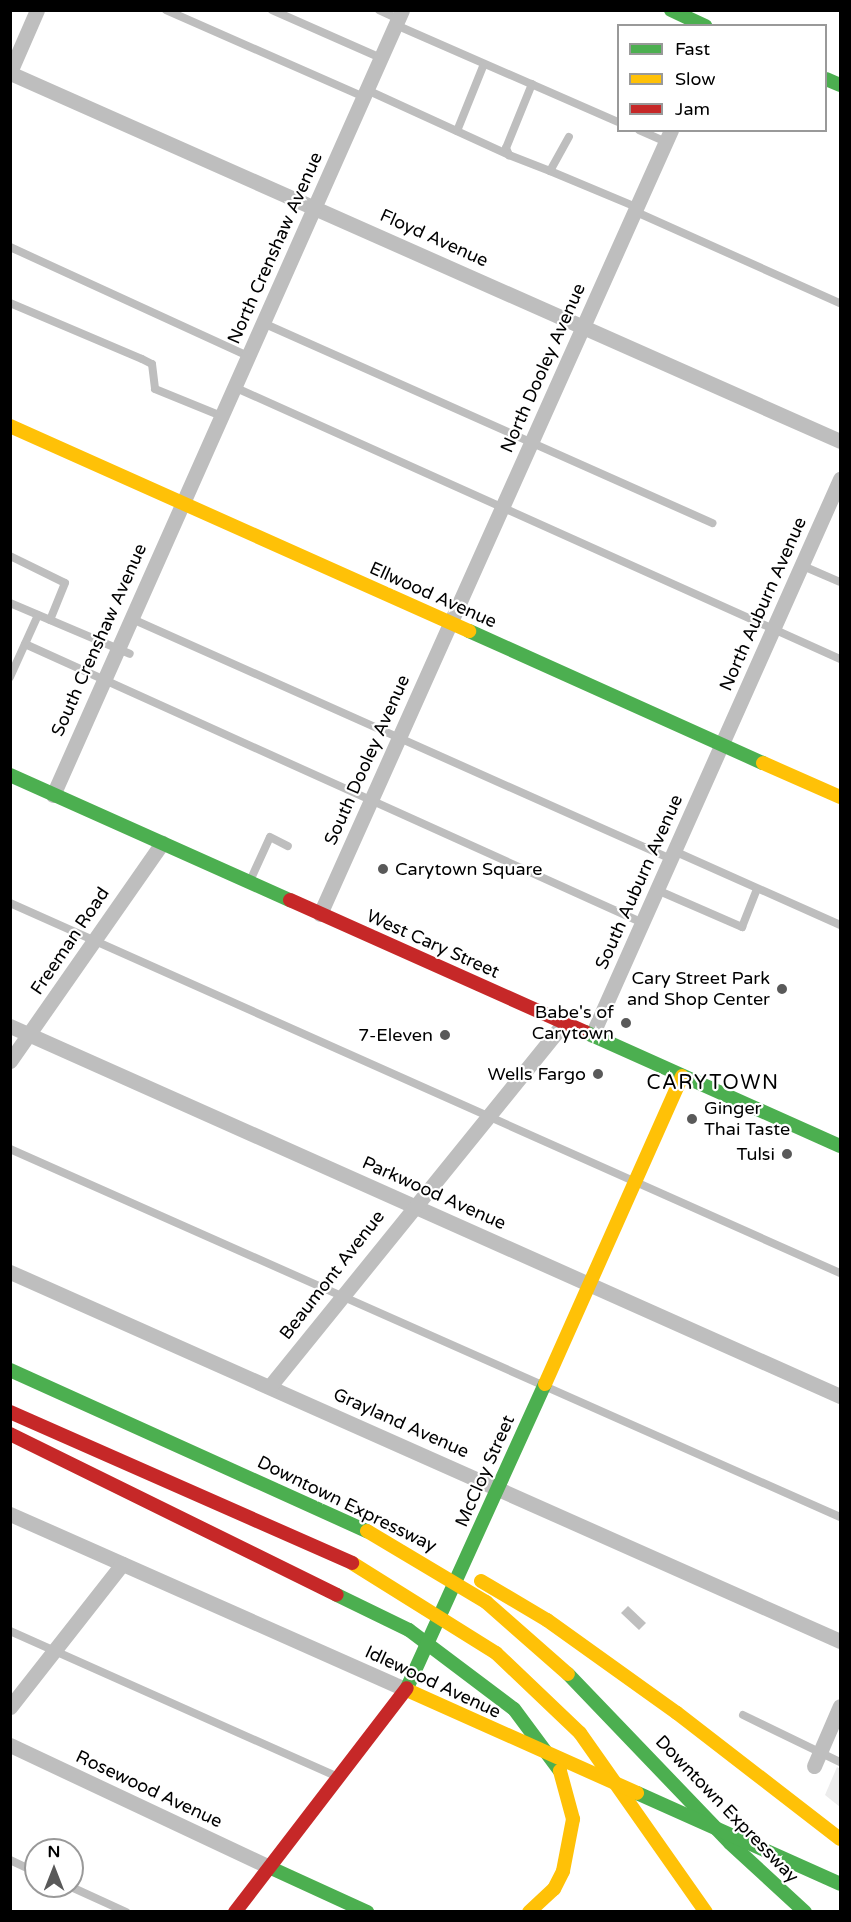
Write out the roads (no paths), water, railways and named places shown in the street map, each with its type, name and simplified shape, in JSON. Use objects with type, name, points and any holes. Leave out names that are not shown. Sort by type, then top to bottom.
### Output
[{"type":"main road","points":[[671,10],[701,24]]},
{"type":"main road","name":"Ellwood Avenue","points":[[10,426],[840,797]]},
{"type":"main road","name":"West Cary Street","points":[[10,776],[840,1146]]},
{"type":"main road","name":"McCloy Street","points":[[235,1911],[271,1868],[407,1690],[423,1660],[497,1488],[682,1076]]},
{"type":"main road","name":"Downtown Expressway","points":[[10,1370],[320,1506],[432,1565],[486,1602],[593,1696],[730,1843],[805,1911]]},
{"type":"main road","points":[[10,1412],[340,1556],[459,1626],[537,1689],[580,1733],[706,1911]]},
{"type":"main road","points":[[10,1434],[409,1630],[514,1709],[558,1764],[573,1819],[563,1871],[554,1889],[529,1911]]},
{"type":"main road","points":[[320,1506],[360,1515],[547,1620],[840,1839]]},
{"type":"main road","name":"Idlewood Avenue","points":[[407,1690],[486,1729],[840,1884]]},
{"type":"main road","points":[[271,1868],[367,1911]]},
{"type":"street","points":[[10,73],[37,10]]},
{"type":"street","name":"North Crenshaw Avenue","points":[[182,502],[399,18]]},
{"type":"street","name":"Floyd Avenue","points":[[10,73],[583,325],[840,441]]},
{"type":"street","name":"North Dooley Avenue","points":[[451,622],[668,136]]},
{"type":"street","name":"North Auburn Avenue","points":[[721,744],[803,566],[840,479]]},
{"type":"street","name":"South Crenshaw Avenue","points":[[53,795],[103,680],[123,652],[130,618],[182,502]]},
{"type":"street","name":"South Dooley Avenue","points":[[320,914],[451,622]]},
{"type":"street","name":"South Auburn Avenue","points":[[592,1035],[721,744]]},
{"type":"street","name":"Freeman Road","points":[[10,1061],[162,843]]},
{"type":"street","name":"Beaumont Avenue","points":[[270,1386],[414,1205],[490,1116],[564,1023]]},
{"type":"street","name":"Parkwood Avenue","points":[[10,1026],[840,1396]]},
{"type":"street","name":"Grayland Avenue","points":[[10,1272],[840,1641]]},
{"type":"street","name":"Idlewood Avenue","points":[[10,1514],[407,1690]]},
{"type":"street","points":[[10,1707],[122,1564]]},
{"type":"street","points":[[817,1760],[840,1706]]},
{"type":"street","name":"Rosewood Avenue","points":[[10,1745],[271,1868]]},
{"type":"lane","points":[[166,10],[457,131],[840,303]]},
{"type":"lane","points":[[379,10],[399,18],[484,64],[617,122]]},
{"type":"lane","points":[[274,11],[381,58]]},
{"type":"lane","points":[[457,131],[484,64]]},
{"type":"lane","points":[[509,155],[506,148],[532,84]]},
{"type":"lane","points":[[649,132],[668,136]]},
{"type":"lane","points":[[549,171],[569,137]]},
{"type":"lane","points":[[10,247],[248,356]]},
{"type":"lane","points":[[10,303],[152,364],[155,389],[221,416]]},
{"type":"lane","points":[[263,323],[713,523]]},
{"type":"lane","points":[[234,387],[503,505],[840,659]]},
{"type":"lane","points":[[10,556],[65,583],[50,620]]},
{"type":"lane","points":[[803,566],[840,582]]},
{"type":"lane","points":[[10,603],[123,652]]},
{"type":"lane","points":[[10,677],[38,615]]},
{"type":"lane","points":[[130,618],[398,738],[840,925]]},
{"type":"lane","points":[[25,644],[643,923]]},
{"type":"lane","points":[[250,882],[270,837],[288,846]]},
{"type":"lane","points":[[657,890],[742,927],[758,889]]},
{"type":"lane","points":[[10,903],[840,1274]]},
{"type":"lane","points":[[10,1149],[840,1517]]},
{"type":"lane","points":[[10,1631],[340,1778]]},
{"type":"lane","points":[[743,1715],[817,1760],[840,1762]]},
{"type":"lane","points":[[10,1860],[24,1866]]},
{"type":"lane","points":[[84,1893],[126,1911]]},
{"type":"place","name":"Carytown Square","points":[[383,869]]},
{"type":"place","name":"Cary Street Park and Shop Center","points":[[782,989]]},
{"type":"place","name":"Babe's of Carytown","points":[[626,1023]]},
{"type":"place","name":"7-Eleven","points":[[445,1035]]},
{"type":"place","name":"Wells Fargo","points":[[598,1074]]},
{"type":"place","name":"Ginger Thai Taste","points":[[692,1119]]},
{"type":"place","name":"Tulsi","points":[[787,1154]]},
{"type":"district","name":"CARYTOWN","points":[[713,1083]]}]
